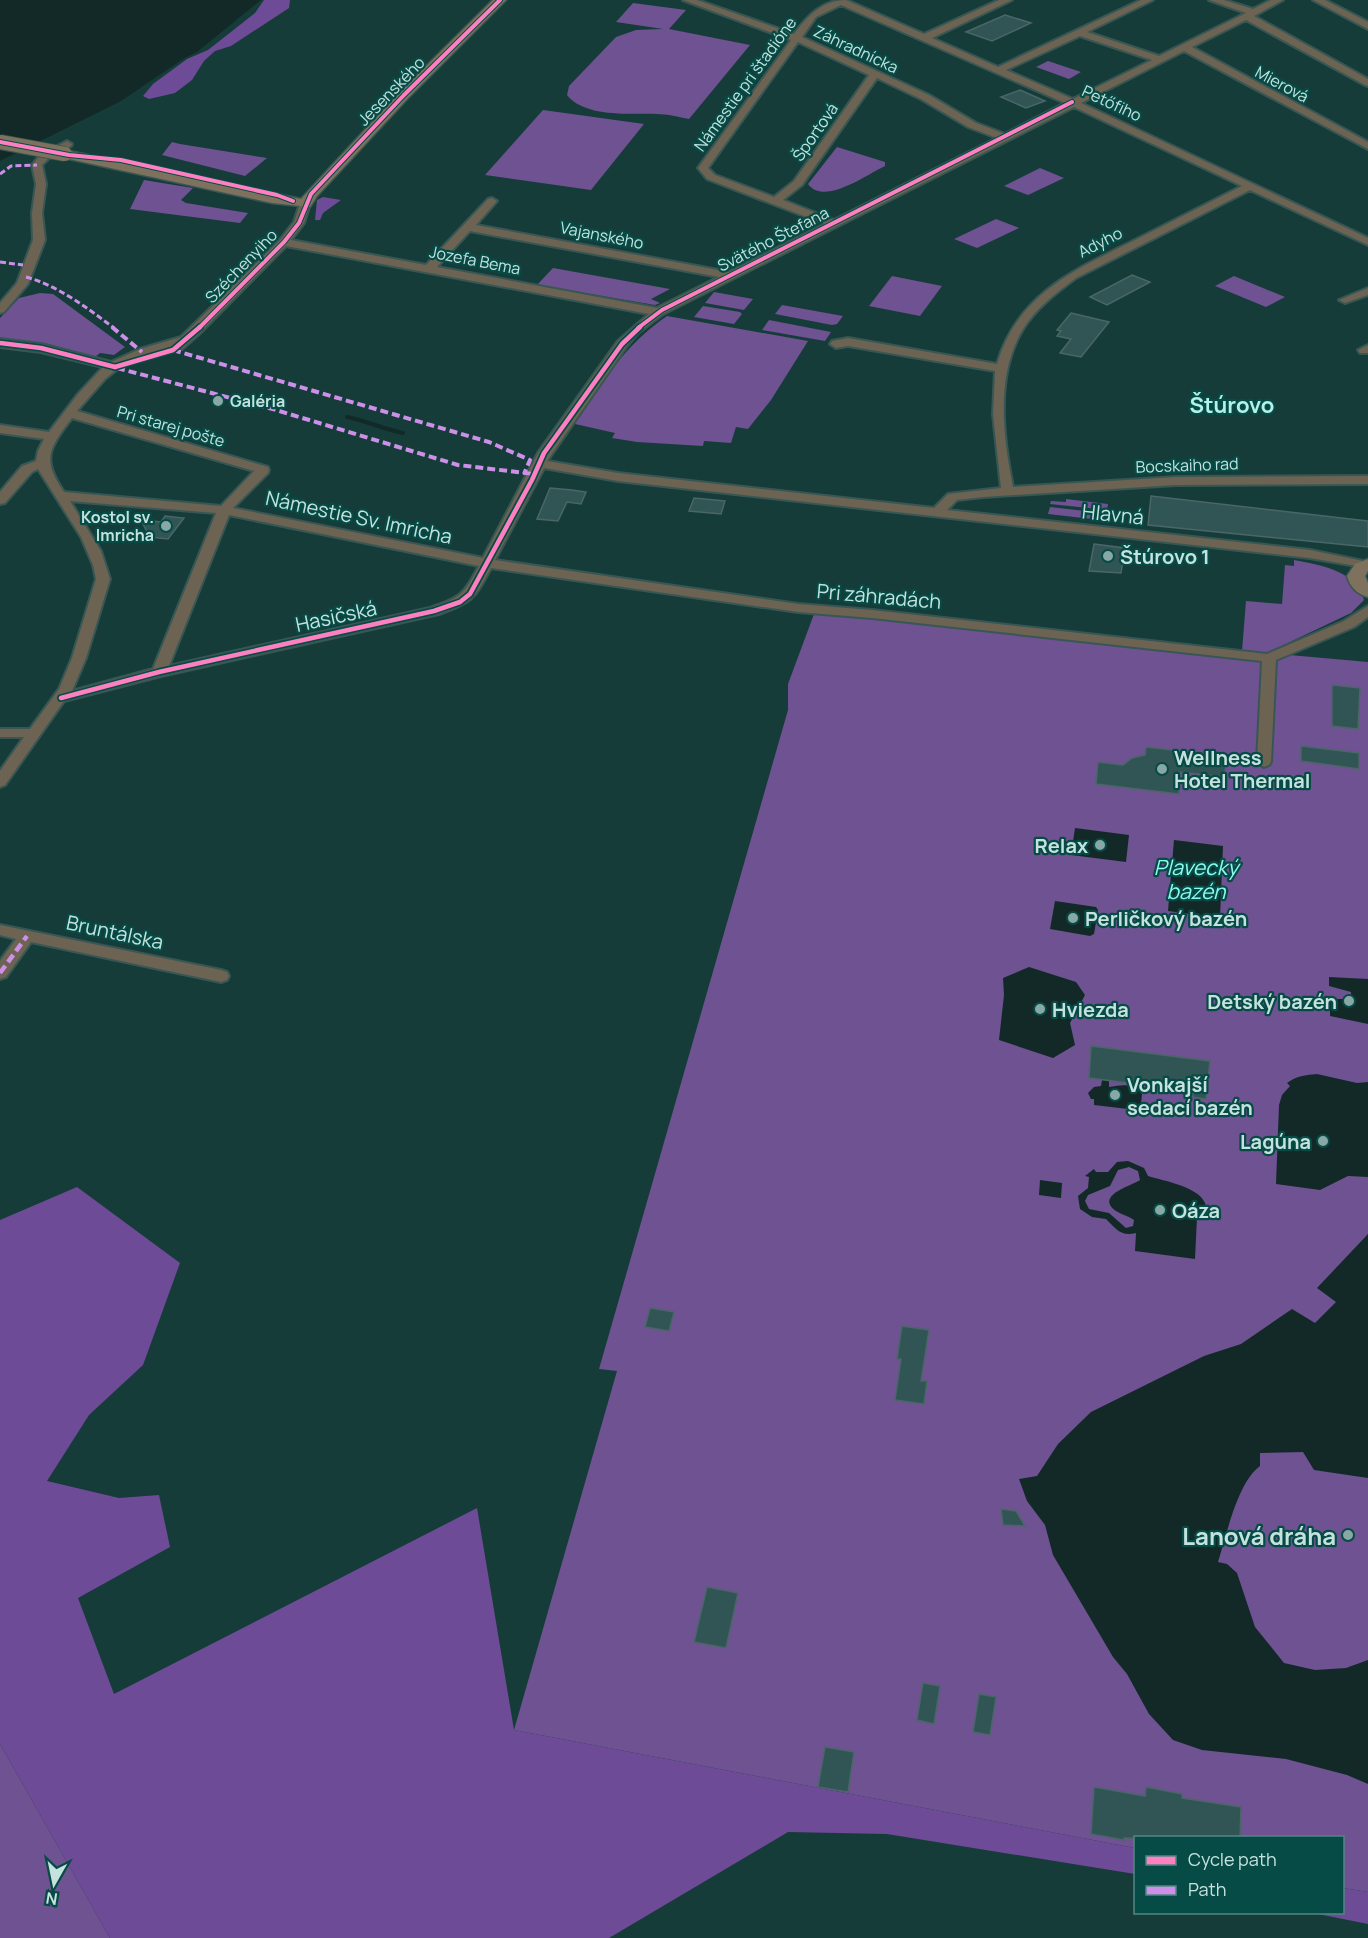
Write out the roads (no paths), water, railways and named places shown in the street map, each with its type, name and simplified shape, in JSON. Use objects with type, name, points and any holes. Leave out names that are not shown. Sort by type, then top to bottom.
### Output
[{"type":"main road","name":"Jesenského","points":[[299,203],[500,0]]},
{"type":"main road","points":[[0,142],[67,151],[299,203]]},
{"type":"main road","points":[[274,197],[298,194],[316,188]]},
{"type":"main road","points":[[274,197],[291,207],[300,220]]},
{"type":"main road","points":[[1363,569],[1358,584],[1368,592]]},
{"type":"street","name":"Záhradnícka","points":[[688,0],[796,38],[925,97],[972,125],[1005,137]]},
{"type":"street","points":[[925,37],[1007,0]]},
{"type":"street","points":[[999,70],[1148,0]]},
{"type":"street","points":[[1214,0],[1250,14],[1368,83]]},
{"type":"street","name":"Svätého Štefana","points":[[537,469],[591,383],[634,331],[658,312],[1278,0]]},
{"type":"street","points":[[1318,0],[1368,26]]},
{"type":"street","name":"Námestie pri štadióne","points":[[833,223],[711,177],[703,168],[813,15],[840,1]]},
{"type":"street","name":"Petőfiho","points":[[840,1],[1072,102],[1368,242]]},
{"type":"street","points":[[1078,32],[1159,59]]},
{"type":"street","name":"Mierová","points":[[1184,47],[1368,146]]},
{"type":"street","name":"Športová","points":[[776,201],[798,183],[874,75]]},
{"type":"street","points":[[0,310],[22,284],[39,240],[37,213],[41,184],[37,165],[44,157],[67,151]]},
{"type":"street","name":"Adyho","points":[[1008,492],[997,398],[1001,368],[1008,344],[1023,318],[1048,291],[1116,252],[1251,186]]},
{"type":"street","points":[[430,268],[492,201]]},
{"type":"street","name":"Széchenyiho","points":[[115,367],[173,350],[196,332],[284,242],[300,220],[299,203]]},
{"type":"street","name":"Vajanského","points":[[468,227],[730,276]]},
{"type":"street","name":"Jozefa Bema","points":[[284,242],[658,312]]},
{"type":"street","points":[[1345,300],[1368,291]]},
{"type":"street","points":[[836,344],[848,342],[1001,368]]},
{"type":"street","points":[[0,343],[41,348],[115,367]]},
{"type":"street","points":[[0,782],[61,698],[79,658],[103,579],[94,548],[60,496],[42,463],[43,452],[50,436],[69,413],[108,370],[115,367]]},
{"type":"street","name":"Pri starej pošte","points":[[69,413],[263,470],[224,510]]},
{"type":"street","points":[[0,429],[50,436]]},
{"type":"street","points":[[0,500],[27,469],[42,463]]},
{"type":"street","name":"Hlavná","points":[[537,469],[1287,553],[1335,565],[1363,569]]},
{"type":"street","name":"Hasičská","points":[[61,698],[159,672],[434,611],[460,602],[470,594],[537,469]]},
{"type":"street","name":"Bocskaiho rad","points":[[1008,492],[1188,480],[1368,480]]},
{"type":"street","points":[[935,514],[953,497],[1008,492]]},
{"type":"street","name":"Námestie Sv. Imricha","points":[[60,496],[224,510],[486,563]]},
{"type":"street","points":[[159,672],[224,510]]},
{"type":"street","name":"Pri záhradách","points":[[486,563],[798,608],[863,613],[1269,658]]},
{"type":"street","points":[[1264,762],[1269,658],[1348,624],[1368,610]]},
{"type":"street","points":[[0,733],[36,733]]},
{"type":"street","name":"Bruntálska","points":[[0,930],[221,976]]},
{"type":"street","points":[[0,973],[27,936]]},
{"type":"water","points":[[0,0],[261,0],[197,52],[121,101],[0,161]]},
{"type":"water","name":"Relax","points":[[1075,828],[1129,835],[1126,862],[1071,855]]},
{"type":"water","name":"Plavecký bazén","points":[[1174,840],[1223,846],[1220,918],[1168,911]]},
{"type":"water","name":"Perličkový bazén","points":[[1055,901],[1096,907],[1098,910],[1094,934],[1090,936],[1050,929]]},
{"type":"water","name":"Hviezda","points":[[1029,967],[1076,982],[1085,995],[1070,1023],[1075,1045],[1053,1058],[999,1040],[1004,995],[1003,978]]},
{"type":"water","name":"Detský bazén","points":[[1329,977],[1368,979],[1368,1024],[1330,1016],[1330,999],[1351,999],[1351,992],[1329,986]]},
{"type":"water","name":"Lagúna","points":[[1317,1074],[1357,1083],[1368,1082],[1368,1177],[1348,1176],[1320,1190],[1276,1184],[1279,1105],[1282,1095],[1290,1086],[1287,1083],[1290,1081],[1301,1076]]},
{"type":"water","name":"Vonkajší sedací bazén","points":[[1102,1080],[1109,1080],[1109,1087],[1127,1085],[1138,1090],[1142,1094],[1141,1104],[1128,1109],[1094,1105],[1094,1099],[1091,1099],[1088,1093],[1094,1087],[1101,1086]]},
{"type":"water","name":"Oáza","points":[[1128,1161],[1144,1168],[1148,1176],[1190,1189],[1203,1199],[1206,1206],[1197,1217],[1195,1259],[1135,1251],[1136,1233],[1123,1233],[1106,1219],[1092,1217],[1080,1209],[1078,1196],[1088,1188],[1089,1177],[1085,1176],[1094,1169],[1096,1172],[1108,1172],[1117,1162]],"holes":[[[1129,1167],[1138,1171],[1140,1180],[1118,1191],[1112,1195],[1110,1200],[1110,1205],[1116,1211],[1134,1220],[1133,1226],[1126,1228],[1109,1213],[1089,1209],[1085,1201],[1088,1195],[1110,1186],[1118,1170]]]},
{"type":"water","points":[[1040,1180],[1062,1183],[1061,1198],[1039,1195]]},
{"type":"water","points":[[1368,1234],[1368,1478],[1314,1470],[1303,1452],[1260,1453],[1260,1466],[1245,1484],[1239,1496],[1218,1562],[1227,1564],[1237,1573],[1255,1627],[1284,1663],[1315,1670],[1346,1668],[1368,1660],[1368,1784],[1347,1775],[1286,1759],[1202,1750],[1173,1740],[1149,1714],[1127,1674],[1113,1657],[1053,1555],[1045,1525],[1027,1501],[1019,1479],[1037,1476],[1058,1444],[1091,1412],[1204,1356],[1241,1344],[1292,1309],[1315,1323],[1336,1302],[1317,1288]]},
{"type":"waterway","points":[[347,417],[403,433]]},
{"type":"place","name":"Galéria","points":[[218,401]]},
{"type":"place","name":"Kostol sv. Imricha","points":[[166,526]]},
{"type":"place","name":"Štúrovo 1","points":[[1108,556]]},
{"type":"place","name":"Wellness Hotel Thermal","points":[[1162,769]]},
{"type":"place","name":"Relax","points":[[1100,845]]},
{"type":"place","name":"Perličkový bazén","points":[[1073,918]]},
{"type":"place","name":"Detský bazén","points":[[1349,1001]]},
{"type":"place","name":"Hviezda","points":[[1040,1009]]},
{"type":"place","name":"Vonkajší sedací bazén","points":[[1115,1095]]},
{"type":"place","name":"Lagúna","points":[[1323,1141]]},
{"type":"place","name":"Oáza","points":[[1160,1210]]},
{"type":"place","name":"Lanová dráha","points":[[1348,1535]]},
{"type":"district","name":"Štúrovo","points":[[1232,405]]}]
